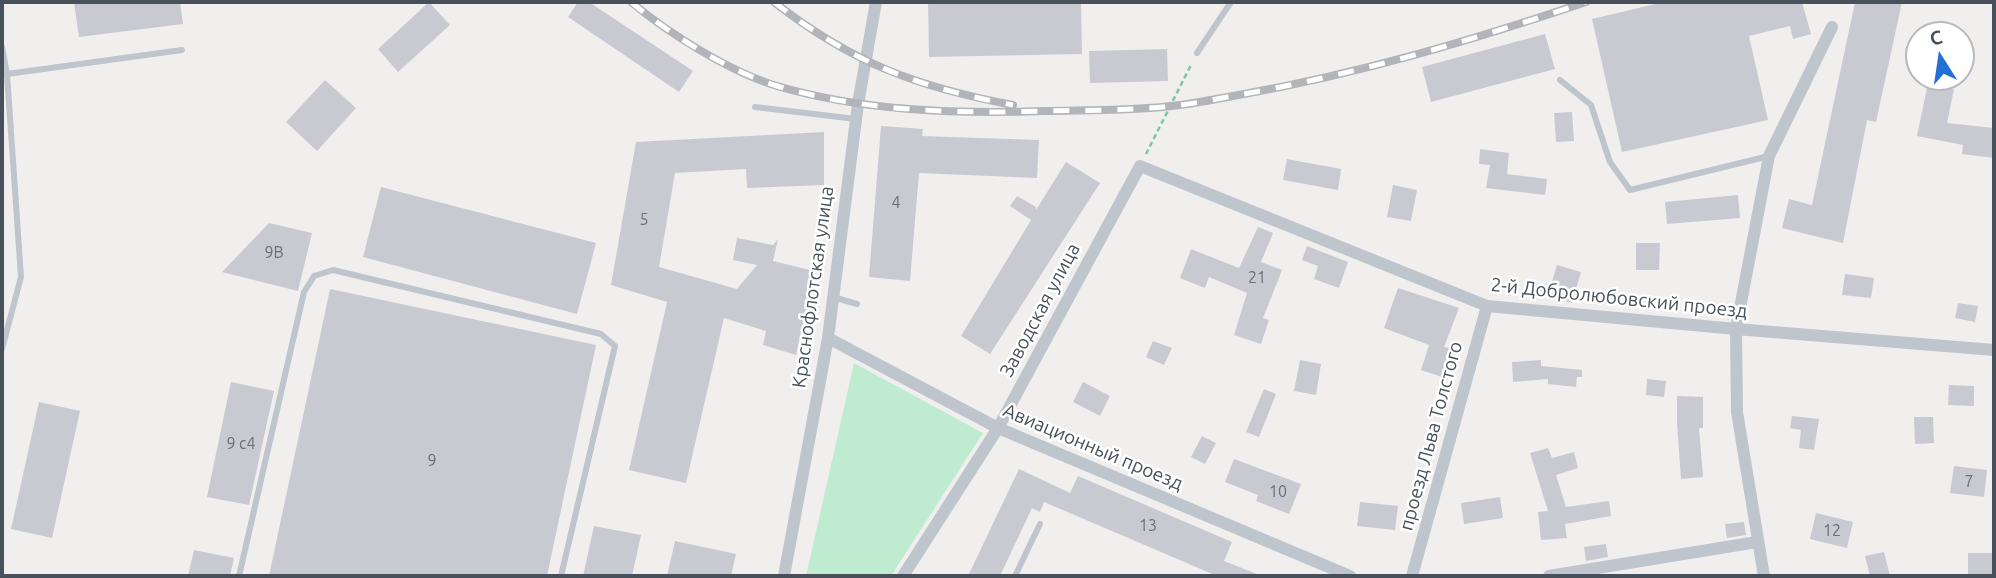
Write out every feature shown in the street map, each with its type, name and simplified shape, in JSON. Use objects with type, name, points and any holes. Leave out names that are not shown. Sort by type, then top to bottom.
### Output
[{"type":"street","name":"Краснофлотская улица","points":[[784,576],[828,338],[856,119],[876,2]]},
{"type":"street","points":[[1764,576],[1737,412],[1736,330],[1769,156],[1832,27]]},
{"type":"street","name":"2-й Добролюбовский проезд","points":[[1140,166],[1487,306],[1736,330],[1994,350]]},
{"type":"street","name":"Заводская улица","points":[[902,576],[998,428],[1140,166]]},
{"type":"street","name":"проезд Льва Толстого","points":[[1412,576],[1487,306]]},
{"type":"street","name":"Авиационный проезд","points":[[828,338],[998,428],[1350,576]]},
{"type":"street","points":[[1549,576],[1757,542]]},
{"type":"lane","points":[[1197,53],[1231,2]]},
{"type":"lane","points":[[2,47],[21,277],[2,349]]},
{"type":"lane","points":[[4,75],[182,50]]},
{"type":"lane","points":[[1560,80],[1591,105],[1610,162],[1630,190],[1769,156]]},
{"type":"lane","points":[[755,107],[856,119]]},
{"type":"lane","points":[[239,576],[304,292],[314,276],[333,270],[601,334],[615,346],[561,576]]},
{"type":"lane","points":[[833,297],[857,304]]},
{"type":"lane","points":[[1015,576],[1040,524]]},
{"type":"path","points":[[1140,166],[1197,53]]},
{"type":"green space","points":[[854,363],[983,433],[891,576],[806,576]]},
{"type":"building","points":[[74,2],[180,2],[183,24],[79,37]]},
{"type":"building","points":[[429,2],[450,25],[398,72],[378,49]]},
{"type":"building","points":[[578,2],[589,2],[693,71],[679,92],[568,17]]},
{"type":"building","points":[[928,2],[1081,2],[1082,54],[929,57]]},
{"type":"building","points":[[1664,2],[1802,2],[1811,34],[1793,39],[1790,26],[1749,36],[1768,120],[1622,152],[1592,19]]},
{"type":"building","points":[[1855,2],[1902,2],[1876,122],[1867,120],[1843,243],[1782,228],[1789,199],[1812,205]]},
{"type":"building","points":[[1545,34],[1555,69],[1431,102],[1422,67]]},
{"type":"building","points":[[1167,49],[1168,81],[1090,83],[1089,51]]},
{"type":"building","points":[[325,80],[356,108],[317,151],[286,122]]},
{"type":"building","points":[[1926,91],[1954,91],[1947,123],[1994,128],[1994,158],[1962,154],[1963,145],[1917,136]]},
{"type":"building","points":[[1572,112],[1574,141],[1556,142],[1554,113]]},
{"type":"building","points":[[881,126],[923,129],[922,136],[1039,140],[1037,178],[919,173],[910,281],[869,277]]},
{"type":"building","points":[[824,132],[824,185],[747,188],[746,169],[675,173],[659,267],[737,289],[757,265],[733,260],[737,238],[773,245],[778,239],[773,261],[814,271],[796,355],[763,345],[766,331],[724,318],[686,483],[629,470],[667,302],[611,285],[636,142]]},
{"type":"building","points":[[1480,149],[1509,153],[1507,174],[1547,179],[1545,195],[1486,188],[1490,165],[1479,164]]},
{"type":"building","points":[[1287,159],[1341,169],[1338,190],[1283,180]]},
{"type":"building","points":[[1066,162],[1100,183],[990,354],[961,336],[1031,220],[1010,206],[1017,196],[1036,207],[1036,210]]},
{"type":"building","points":[[1393,185],[1417,190],[1411,221],[1387,217]]},
{"type":"building","points":[[381,187],[596,243],[577,314],[363,257]]},
{"type":"building","points":[[1738,195],[1740,218],[1667,224],[1665,202]]},
{"type":"building","points":[[269,223],[312,233],[298,291],[222,272]]},
{"type":"building","points":[[1258,227],[1273,233],[1261,262],[1282,270],[1263,318],[1269,320],[1261,344],[1234,335],[1247,293],[1209,277],[1205,288],[1180,278],[1191,249],[1239,268]]},
{"type":"building","points":[[1636,243],[1660,243],[1659,270],[1636,270]]},
{"type":"building","points":[[1307,246],[1348,262],[1339,288],[1314,279],[1318,266],[1302,260]]},
{"type":"building","points":[[1557,265],[1581,272],[1572,303],[1525,290],[1526,283],[1551,285]]},
{"type":"building","points":[[1845,274],[1874,278],[1871,298],[1842,295]]},
{"type":"building","points":[[1398,288],[1459,308],[1444,347],[1457,350],[1448,379],[1421,370],[1429,345],[1384,328]]},
{"type":"building","points":[[330,289],[596,345],[547,576],[269,576]]},
{"type":"building","points":[[1958,303],[1978,306],[1975,322],[1955,318]]},
{"type":"building","points":[[1153,341],[1172,348],[1164,365],[1146,357]]},
{"type":"building","points":[[1300,360],[1321,364],[1316,395],[1294,391]]},
{"type":"building","points":[[1541,360],[1541,366],[1582,370],[1582,377],[1577,377],[1576,387],[1548,384],[1548,379],[1513,382],[1512,362]]},
{"type":"building","points":[[1647,379],[1666,381],[1664,397],[1646,395]]},
{"type":"building","points":[[231,382],[274,391],[249,505],[207,497]]},
{"type":"building","points":[[1083,382],[1110,396],[1100,416],[1073,402]]},
{"type":"building","points":[[1949,385],[1974,386],[1974,406],[1948,405]]},
{"type":"building","points":[[1264,389],[1276,394],[1259,437],[1246,432]]},
{"type":"building","points":[[1677,396],[1703,397],[1703,428],[1699,428],[1703,477],[1681,479]]},
{"type":"building","points":[[39,402],[80,411],[52,538],[11,529]]},
{"type":"building","points":[[1792,416],[1819,419],[1814,450],[1799,448],[1801,430],[1790,428]]},
{"type":"building","points":[[1914,417],[1933,417],[1934,443],[1915,444]]},
{"type":"building","points":[[1202,436],[1216,443],[1205,464],[1191,457]]},
{"type":"building","points":[[1548,448],[1552,458],[1574,452],[1578,468],[1556,475],[1566,507],[1609,501],[1611,516],[1565,524],[1567,538],[1541,540],[1538,512],[1548,511],[1530,453]]},
{"type":"building","points":[[1234,459],[1301,484],[1289,514],[1256,501],[1258,495],[1225,482]]},
{"type":"building","points":[[1954,466],[1987,470],[1984,497],[1950,493]]},
{"type":"building","points":[[1019,469],[1070,493],[1078,476],[1232,542],[1224,561],[1262,576],[1217,576],[1044,502],[1040,512],[1032,508],[1000,576],[968,576]]},
{"type":"building","points":[[1500,497],[1503,518],[1464,524],[1461,503]]},
{"type":"building","points":[[1360,502],[1398,506],[1395,530],[1357,526]]},
{"type":"building","points":[[1816,513],[1853,522],[1847,548],[1810,539]]},
{"type":"building","points":[[1744,522],[1746,535],[1727,538],[1725,524]]},
{"type":"building","points":[[594,526],[641,535],[632,576],[583,576]]},
{"type":"building","points":[[675,541],[736,554],[731,576],[667,576]]},
{"type":"building","points":[[1606,544],[1608,557],[1586,561],[1584,547]]},
{"type":"building","points":[[194,550],[234,558],[230,576],[188,576]]},
{"type":"building","points":[[1884,552],[1890,576],[1870,576],[1865,556]]},
{"type":"building","points":[[1968,553],[1994,553],[1994,576],[1968,576]]},
{"type":"railway","points":[[631,2],[700,50],[759,80],[777,86],[876,106],[976,112],[1139,109],[1208,101],[1374,66],[1586,2]]},
{"type":"railway","points":[[774,2],[831,41],[887,70],[946,90],[1013,105]]}]
